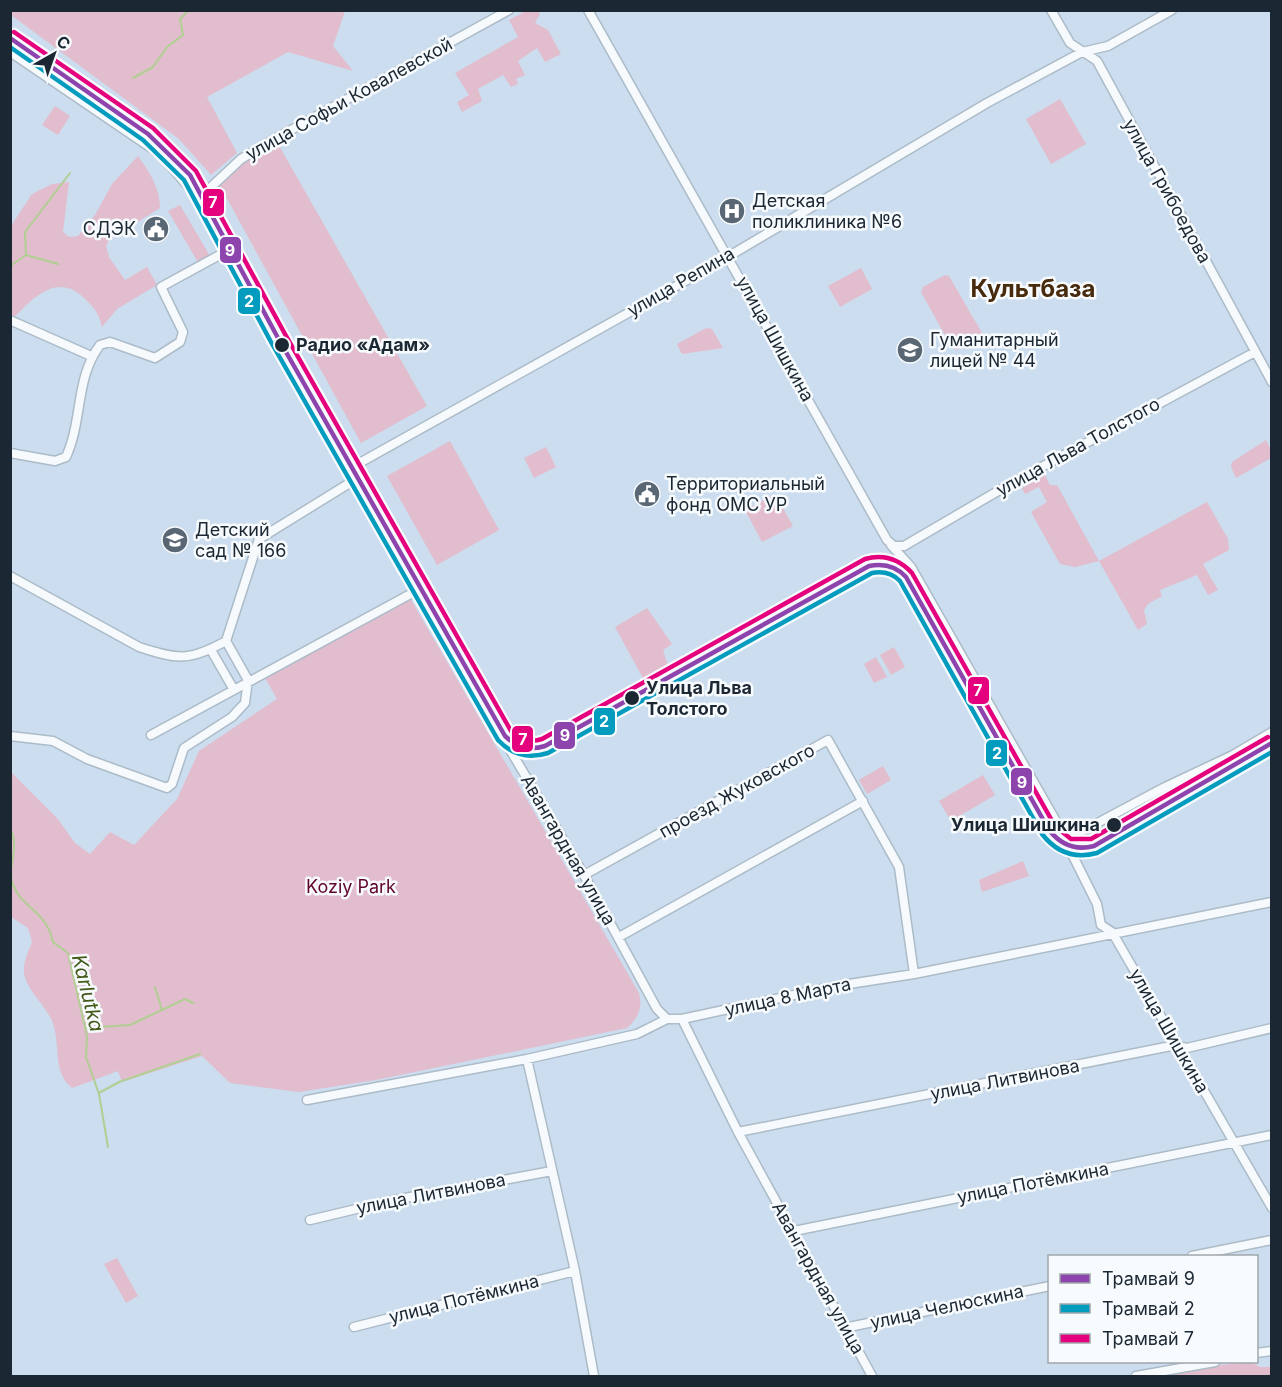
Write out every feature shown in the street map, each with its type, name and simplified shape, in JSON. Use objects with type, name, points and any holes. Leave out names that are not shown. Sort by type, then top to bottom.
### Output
[{"type":"street","name":"улица Софьи Ковалевской","points":[[194,193],[210,188],[241,159],[271,141],[509,10]]},
{"type":"street","name":"улица Шишкина","points":[[588,10],[889,543],[911,567],[1057,823],[1065,831],[1075,835],[1072,854],[1096,904],[1101,925],[1112,932],[1272,1208]]},
{"type":"street","name":"улица Грибоедова","points":[[1051,10],[1070,43],[1096,61],[1272,382]]},
{"type":"street","name":"улица Репина","points":[[347,470],[727,256],[987,103],[1082,52],[1108,46],[1172,10]]},
{"type":"street","name":"Авангардная улица","points":[[10,52],[160,154],[194,193],[353,481],[584,875],[657,1009],[667,1019]]},
{"type":"street","points":[[10,453],[55,461],[66,457],[77,415],[84,374],[91,356],[105,342],[155,358],[180,342],[183,332],[162,287],[227,251]]},
{"type":"street","points":[[12,321],[91,356]]},
{"type":"street","name":"улица Льва Толстого","points":[[889,543],[894,546],[904,546],[1010,484],[1255,352]]},
{"type":"street","points":[[10,576],[139,647],[174,656],[194,657],[226,641],[259,539],[353,481]]},
{"type":"street","points":[[151,735],[248,680],[416,591]]},
{"type":"street","points":[[10,736],[53,741],[87,759],[167,788],[172,784],[184,748],[232,717],[245,703],[248,680],[226,641]]},
{"type":"street","points":[[211,650],[234,690]]},
{"type":"street","points":[[1075,835],[1163,788],[1233,755],[1272,732]]},
{"type":"street","name":"проезд Жуковского","points":[[584,875],[828,740],[899,867],[914,974]]},
{"type":"street","points":[[619,937],[863,801]]},
{"type":"street","name":"улица 8 Марта","points":[[307,1100],[527,1059],[637,1034],[667,1019],[682,1019],[836,986],[914,974],[1112,932],[1272,902]]},
{"type":"street","name":"Авангардная улица","points":[[682,1019],[738,1132],[794,1232],[843,1328],[872,1377]]},
{"type":"street","name":"улица Литвинова","points":[[738,1132],[1176,1045],[1187,1048],[1272,1028]]},
{"type":"street","points":[[527,1059],[574,1271],[594,1377]]},
{"type":"street","name":"улица Потёмкина","points":[[794,1232],[1272,1135]]},
{"type":"street","name":"улица Литвинова","points":[[310,1220],[394,1200],[552,1171]]},
{"type":"street","points":[[1201,1255],[1272,1240]]},
{"type":"street","name":"улица Потёмкина","points":[[354,1327],[574,1271]]},
{"type":"street","name":"улица Челюскина","points":[[843,1328],[1048,1286]]},
{"type":"street","points":[[1136,1377],[1210,1363]]},
{"type":"green space","points":[[10,11],[345,11],[333,46],[353,71],[288,52],[207,97],[237,153],[211,175],[179,139],[11,15]]},
{"type":"green space","points":[[526,11],[538,11],[540,14],[535,23],[548,30],[561,54],[545,62],[537,48],[518,61],[525,75],[516,79],[518,84],[511,87],[503,75],[478,89],[482,101],[462,112],[457,102],[469,95],[455,73],[518,37],[509,20]]},
{"type":"green space","points":[[1060,99],[1086,144],[1051,164],[1026,119]]},
{"type":"green space","points":[[55,106],[70,116],[58,135],[42,125]]},
{"type":"green space","points":[[277,142],[427,406],[361,443],[220,186],[243,163]]},
{"type":"green space","points":[[138,156],[156,187],[160,208],[109,240],[106,246],[109,257],[125,280],[147,267],[157,285],[117,309],[102,327],[97,314],[82,296],[72,289],[62,287],[44,292],[11,320],[11,226],[32,194],[52,184],[69,182],[63,232],[69,237],[78,236],[95,215],[112,184]]},
{"type":"green space","points":[[180,205],[210,256],[199,264],[168,211]]},
{"type":"green space","points":[[861,268],[872,289],[840,307],[828,286]]},
{"type":"green space","points":[[945,275],[949,276],[982,333],[980,337],[957,350],[952,348],[921,292],[923,287]]},
{"type":"green space","points":[[706,328],[712,329],[723,348],[682,354],[677,344]]},
{"type":"green space","points":[[1266,440],[1271,450],[1271,458],[1236,478],[1231,467],[1232,462]]},
{"type":"green space","points":[[450,441],[499,530],[437,565],[387,476]]},
{"type":"green space","points":[[546,447],[556,467],[534,478],[524,458]]},
{"type":"green space","points":[[1045,475],[1050,485],[1057,485],[1099,561],[1075,567],[1060,564],[1031,512],[1047,502],[1039,487],[1025,494],[1022,488]]},
{"type":"green space","points":[[775,494],[793,526],[762,542],[745,510]]},
{"type":"green space","points":[[1207,502],[1228,539],[1229,550],[1203,564],[1218,590],[1208,595],[1197,575],[1160,590],[1162,596],[1148,604],[1144,610],[1147,624],[1138,630],[1099,561]]},
{"type":"green space","name":"Koziy Park","points":[[410,598],[639,993],[640,1008],[634,1021],[627,1028],[376,1080],[299,1092],[230,1083],[202,1056],[122,1082],[118,1071],[72,1088],[62,1075],[56,1035],[48,1013],[26,981],[25,961],[32,942],[28,928],[11,917],[10,771],[57,818],[75,843],[90,854],[110,832],[134,845],[177,799],[199,751],[277,699],[265,678]]},
{"type":"green space","points":[[647,608],[672,644],[663,650],[668,666],[644,680],[615,627]]},
{"type":"green space","points":[[894,647],[905,667],[891,675],[880,655]]},
{"type":"green space","points":[[876,657],[887,677],[874,683],[864,664]]},
{"type":"green space","points":[[883,766],[891,780],[867,794],[859,780]]},
{"type":"green space","points":[[983,775],[995,795],[951,821],[939,801]]},
{"type":"green space","points":[[1023,861],[1029,876],[982,892],[979,880]]},
{"type":"green space","points":[[117,1258],[138,1296],[126,1303],[104,1264]]},
{"type":"green space","points":[[1253,1363],[1260,1367],[1271,1367],[1271,1376],[1159,1376],[1201,1367]]},
{"type":"waterway","name":"Karlutka","points":[[133,78],[153,67],[167,47],[183,35],[180,19],[189,10]]},
{"type":"waterway","name":"Karlutka","points":[[10,266],[26,255],[25,232],[70,173]]},
{"type":"waterway","points":[[26,255],[58,264]]},
{"type":"waterway","name":"Karlutka","points":[[10,829],[14,843],[11,871],[13,885],[22,900],[45,923],[53,942],[68,953],[87,1036],[86,1057],[99,1094],[108,1147]]},
{"type":"waterway","points":[[155,987],[162,1010]]},
{"type":"waterway","points":[[85,1028],[130,1025],[185,999],[193,1003]]},
{"type":"waterway","points":[[99,1093],[119,1082],[200,1054]]},
{"type":"tram line","name":"7","points":[[14,32],[153,128],[196,171],[285,334],[511,731],[518,737],[529,741],[542,739],[865,559],[878,557],[896,561],[912,573],[1055,826],[1071,839],[1091,839],[1268,737]]},
{"type":"tram line","name":"9","points":[[10,38],[148,134],[190,175],[278,338],[505,736],[514,743],[528,748],[545,746],[869,566],[880,565],[894,568],[906,577],[1049,830],[1058,840],[1069,846],[1081,848],[1094,846],[1272,743]]},
{"type":"tram line","name":"2","points":[[10,47],[143,140],[184,180],[271,342],[498,740],[509,749],[534,756],[548,753],[872,573],[880,572],[891,574],[900,581],[1042,834],[1060,850],[1081,855],[1097,853],[1272,752]]},
{"type":"place","name":"Детская поликлиника №6","points":[[732,211]]},
{"type":"place","name":"СДЭК","points":[[156,229]]},
{"type":"place","name":"Радио «Адам»","points":[[282,345]]},
{"type":"place","name":"Гуманитарный лицей № 44","points":[[910,350]]},
{"type":"place","name":"Территориальный фонд ОМС УР","points":[[647,494]]},
{"type":"place","name":"Детский сад № 166","points":[[175,540]]},
{"type":"place","name":"Улица Льва Толстого","points":[[632,698]]},
{"type":"place","name":"Улица Шишкина","points":[[1114,825]]},
{"type":"district","name":"Культбаза","points":[[1033,289]]}]
